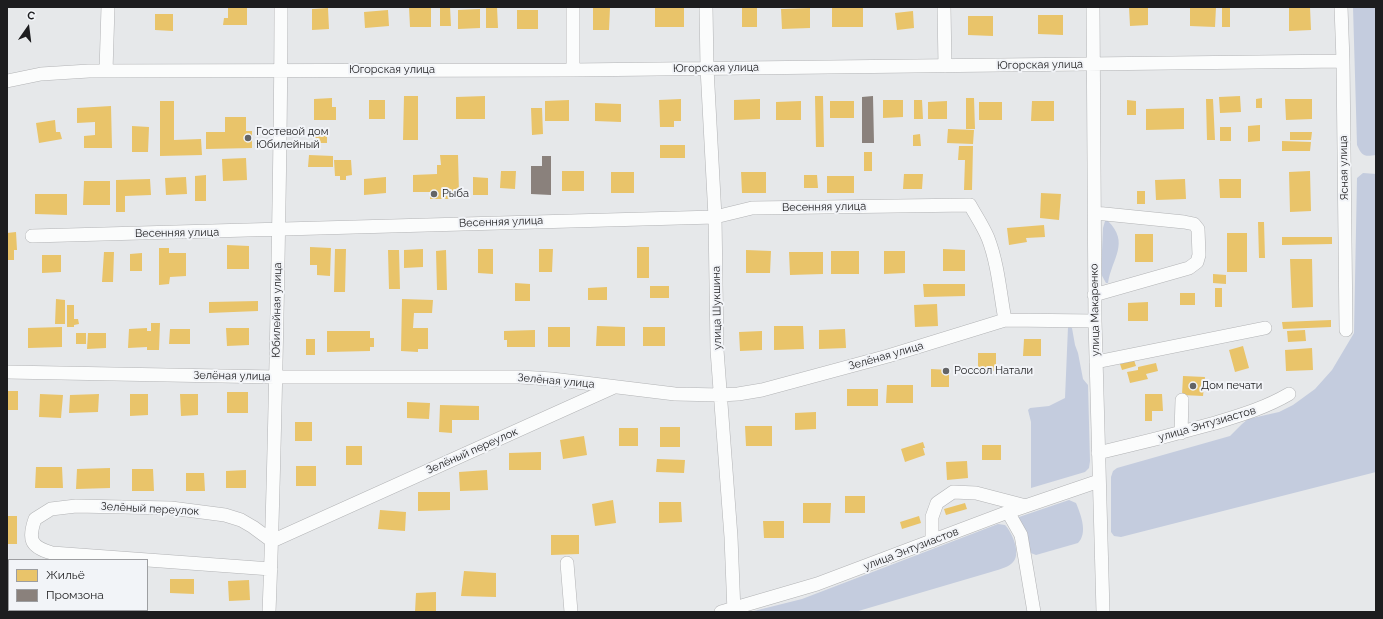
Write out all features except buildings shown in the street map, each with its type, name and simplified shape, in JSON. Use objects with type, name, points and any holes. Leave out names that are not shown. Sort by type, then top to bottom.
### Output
[{"type":"street","points":[[106,71],[108,7]]},
{"type":"street","name":"Юбилейная улица","points":[[269,612],[272,541],[281,70],[280,7]]},
{"type":"street","points":[[573,7],[573,70]]},
{"type":"street","name":"улица Шукшина","points":[[706,7],[707,68],[715,217],[717,350],[731,537],[730,611]]},
{"type":"street","points":[[944,7],[945,66]]},
{"type":"street","name":"улица Макаренко","points":[[1093,7],[1095,213],[1094,295],[1103,612]]},
{"type":"street","name":"Ясная улица","points":[[1341,7],[1346,330]]},
{"type":"street","name":"Югорская улица","points":[[7,81],[41,74],[89,71],[573,70],[1343,61]]},
{"type":"street","name":"Весенняя улица","points":[[32,236],[715,217],[752,208],[970,205],[983,228],[993,255],[1005,320]]},
{"type":"street","points":[[1094,295],[1189,268],[1197,262],[1199,255],[1198,229],[1194,224],[1095,213]]},
{"type":"street","name":"Зелёная улица","points":[[7,372],[275,377],[520,377],[552,379],[675,394],[720,395],[762,390],[888,356],[1005,320],[1095,320]]},
{"type":"street","points":[[1096,362],[1265,328]]},
{"type":"street","name":"Зелёный переулок","points":[[134,559],[52,553],[41,550],[34,544],[30,533],[35,519],[51,509],[76,506],[171,508],[225,515],[240,520],[253,527],[272,541],[614,387]]},
{"type":"street","name":"улица Энтузиастов","points":[[1098,453],[1181,433],[1255,411],[1272,404],[1289,394]]},
{"type":"street","points":[[1181,433],[1182,400]]},
{"type":"street","name":"улица Энтузиастов","points":[[730,611],[817,584],[1008,512],[1099,481]]},
{"type":"street","points":[[932,541],[932,517],[937,503],[953,492],[976,493],[1026,506]]},
{"type":"street","points":[[1008,512],[1021,535],[1034,612]]},
{"type":"street","name":"Зелёный переулок","points":[[148,560],[271,569]]},
{"type":"street","points":[[567,563],[572,612]]},
{"type":"shaded area","points":[[1353,7],[1376,7],[1376,155],[1372,156],[1362,154],[1357,145]]},
{"type":"shaded area","points":[[1363,173],[1376,174],[1376,472],[1121,537],[1114,536],[1111,532],[1111,477],[1113,471],[1117,468],[1230,436],[1248,419],[1279,412],[1293,405],[1315,389],[1332,370],[1354,333],[1357,178]]},
{"type":"shaded area","points":[[1105,221],[1108,221],[1114,229],[1118,236],[1119,244],[1108,283],[1106,283],[1101,274],[1103,228]]},
{"type":"shaded area","points":[[1070,326],[1072,328],[1083,379],[1088,385],[1089,468],[1085,472],[1031,488],[1031,422],[1028,410],[1030,408],[1049,406],[1065,398],[1068,327]]},
{"type":"shaded area","points":[[1069,500],[1076,503],[1083,524],[1083,534],[1078,543],[1036,555],[1028,552],[1018,522],[1019,517]]},
{"type":"shaded area","points":[[998,524],[1005,525],[1008,528],[1013,538],[1016,550],[1016,556],[1011,564],[1001,569],[855,612],[750,612],[802,599]]},
{"type":"place","name":"Гостевой дом Юбилейный","points":[[248,138]]},
{"type":"place","name":"Рыба","points":[[434,194]]},
{"type":"place","name":"Россол Натали","points":[[946,371]]},
{"type":"place","name":"Дом печати","points":[[1193,386]]}]
